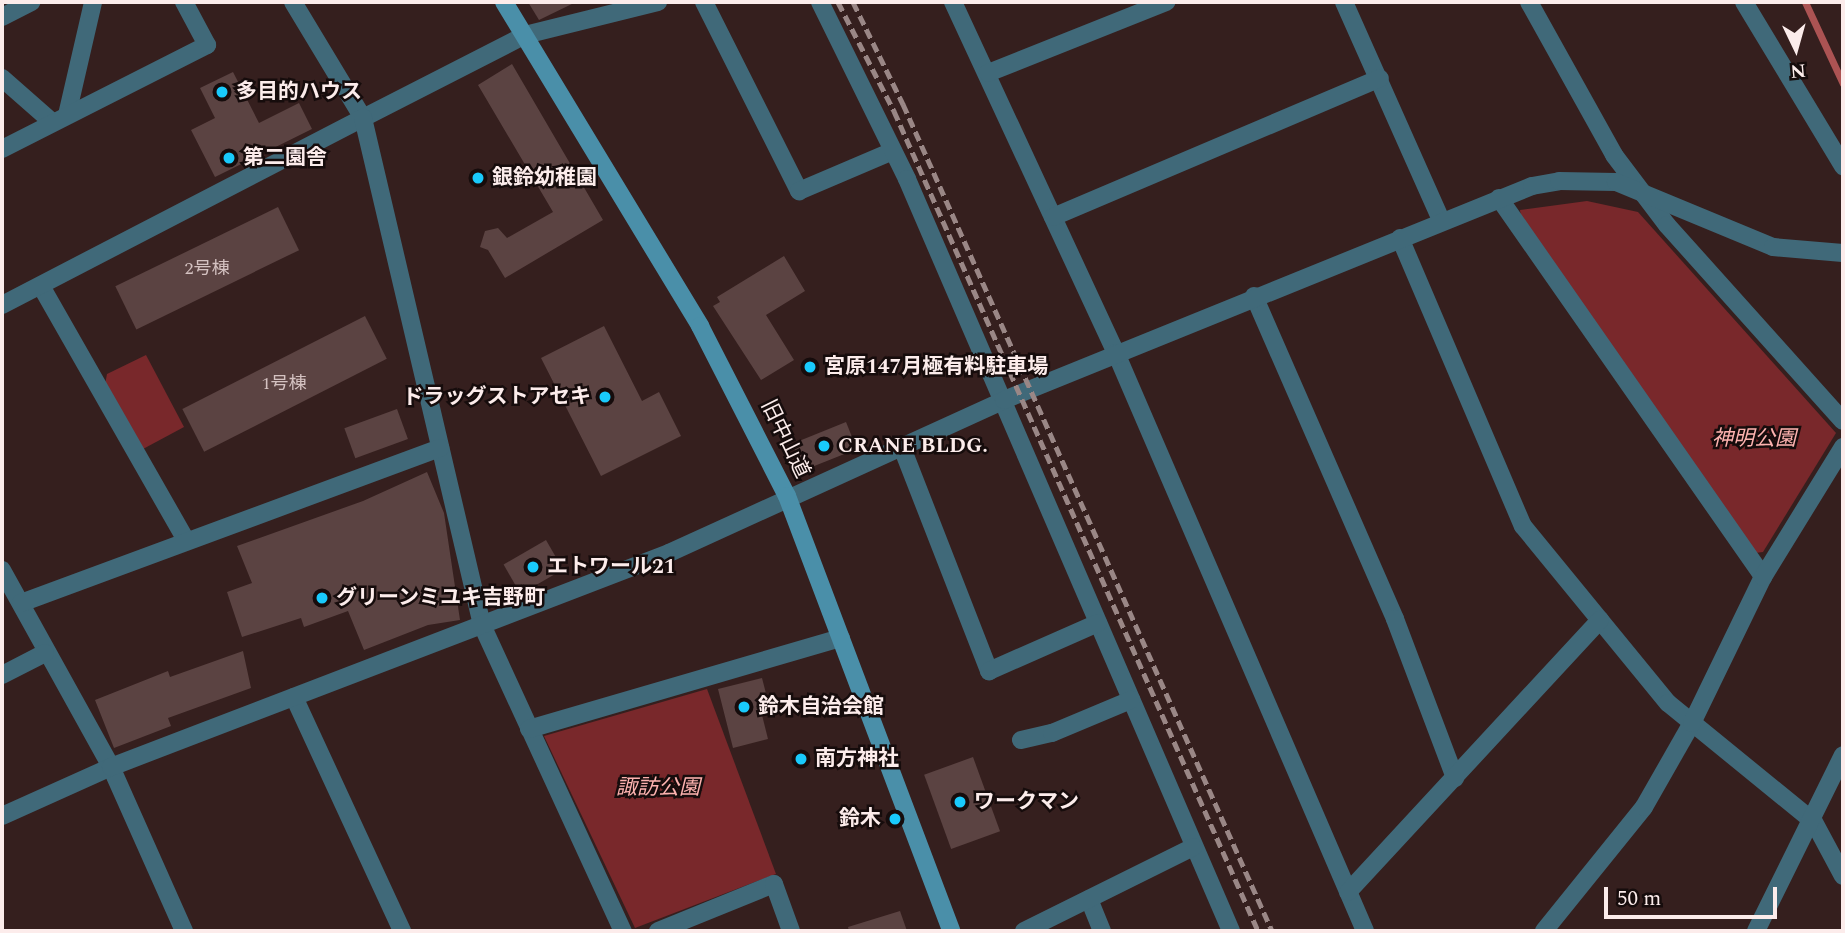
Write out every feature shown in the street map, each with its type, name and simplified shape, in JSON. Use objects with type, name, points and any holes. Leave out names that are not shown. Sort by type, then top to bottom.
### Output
[{"type":"main road","name":"旧中山道","points":[[504,2],[700,326],[787,496],[951,931]]},
{"type":"street","points":[[2,17],[31,2]]},
{"type":"street","points":[[60,118],[93,2]]},
{"type":"street","points":[[2,149],[207,45],[184,2]]},
{"type":"street","points":[[293,2],[363,118],[482,625],[617,929]]},
{"type":"street","points":[[2,304],[525,35],[658,2]]},
{"type":"street","points":[[704,2],[799,191],[894,151]]},
{"type":"street","points":[[820,2],[894,151],[1004,400],[1231,931]]},
{"type":"street","points":[[953,2],[1116,354],[1365,931]]},
{"type":"street","points":[[988,73],[1166,2]]},
{"type":"street","points":[[1344,2],[1441,220]]},
{"type":"street","points":[[1530,2],[1614,155],[1667,225],[1843,421]]},
{"type":"street","points":[[1744,2],[1843,166]]},
{"type":"street","points":[[2,78],[60,118]]},
{"type":"street","points":[[1053,217],[1380,78]]},
{"type":"street","points":[[2,816],[111,767],[669,554],[787,496],[1004,400],[1499,198],[1559,181],[1616,182],[1641,190],[1773,247],[1843,253]]},
{"type":"street","points":[[1499,198],[1763,577]]},
{"type":"street","points":[[1400,238],[1523,526],[1668,703],[1814,822],[1843,876]]},
{"type":"street","points":[[41,286],[186,540]]},
{"type":"street","points":[[1254,296],[1395,619],[1455,778]]},
{"type":"street","points":[[901,445],[989,671],[1098,623]]},
{"type":"street","points":[[1544,931],[1644,807],[1692,723],[1763,577],[1843,447]]},
{"type":"street","points":[[21,603],[440,448]]},
{"type":"street","points":[[2,570],[45,653],[111,767],[184,931]]},
{"type":"street","points":[[1348,892],[1600,620]]},
{"type":"street","points":[[529,729],[841,638]]},
{"type":"street","points":[[2,675],[45,653]]},
{"type":"street","points":[[293,697],[402,931]]},
{"type":"street","points":[[1021,740],[1052,733],[1131,700]]},
{"type":"street","points":[[1756,931],[1814,822],[1843,755]]},
{"type":"street","points":[[1024,931],[1193,847]]},
{"type":"street","points":[[658,931],[774,884],[791,931]]},
{"type":"street","points":[[1089,899],[1102,931]]},
{"type":"green space","name":"神明公園","points":[[1587,201],[1638,212],[1836,433],[1763,552],[1755,553],[1521,217],[1520,210]]},
{"type":"green space","points":[[146,355],[184,427],[143,449],[105,385],[107,374]]},
{"type":"green space","name":"諏訪公園","points":[[707,689],[776,874],[635,928],[544,736]]},
{"type":"building","points":[[528,2],[576,2],[539,20]]},
{"type":"building","points":[[512,64],[603,220],[505,278],[488,250],[480,247],[485,231],[498,228],[507,238],[553,212],[478,85]]},
{"type":"building","name":"第二園舎","points":[[233,72],[259,123],[299,103],[312,129],[215,177],[191,130],[215,118],[200,88]]},
{"type":"building","points":[[278,207],[299,250],[136,329],[115,286]]},
{"type":"building","points":[[784,256],[805,291],[766,315],[794,360],[761,380],[713,306],[720,302],[717,297]]},
{"type":"building","points":[[365,316],[387,359],[204,452],[182,409]]},
{"type":"building","points":[[604,326],[642,401],[659,392],[681,436],[601,476],[541,358]]},
{"type":"building","points":[[397,409],[408,439],[355,458],[344,428]]},
{"type":"building","name":"CRANE BLDG.","points":[[846,422],[857,449],[803,471],[792,444]]},
{"type":"building","points":[[427,472],[444,513],[460,620],[428,625],[364,650],[348,611],[304,627],[301,618],[242,637],[227,592],[252,583],[237,546],[363,501]]},
{"type":"building","name":"エトワール21","points":[[546,540],[563,569],[521,594],[504,564]]},
{"type":"building","points":[[243,651],[251,688],[168,718],[171,726],[114,748],[95,700],[168,671],[170,677]]},
{"type":"building","points":[[762,678],[770,709],[761,711],[768,739],[733,748],[718,689]]},
{"type":"building","points":[[973,757],[1000,831],[951,849],[924,775]]},
{"type":"building","points":[[900,911],[907,931],[849,931],[848,927]]},
{"type":"waterway","points":[[1805,2],[1843,84]]},
{"type":"railway","points":[[838,2],[894,111],[1258,931]]},
{"type":"railway","points":[[853,2],[903,104],[1272,931]]},
{"type":"place","name":"多目的ハウス","points":[[222,92]]},
{"type":"place","name":"第二園舎","points":[[229,158]]},
{"type":"place","name":"銀鈴幼稚園","points":[[478,178]]},
{"type":"place","name":"宮原147月極有料駐車場","points":[[810,367]]},
{"type":"place","name":"ドラッグストアセキ","points":[[605,397]]},
{"type":"place","name":"CRANE BLDG.","points":[[824,446]]},
{"type":"place","name":"エトワール21","points":[[533,567]]},
{"type":"place","name":"グリーンミユキ吉野町","points":[[322,598]]},
{"type":"place","name":"鈴木自治会館","points":[[744,707]]},
{"type":"place","name":"南方神社","points":[[801,759]]},
{"type":"place","name":"ワークマン","points":[[960,802]]},
{"type":"place","name":"鈴木","points":[[895,819]]}]
